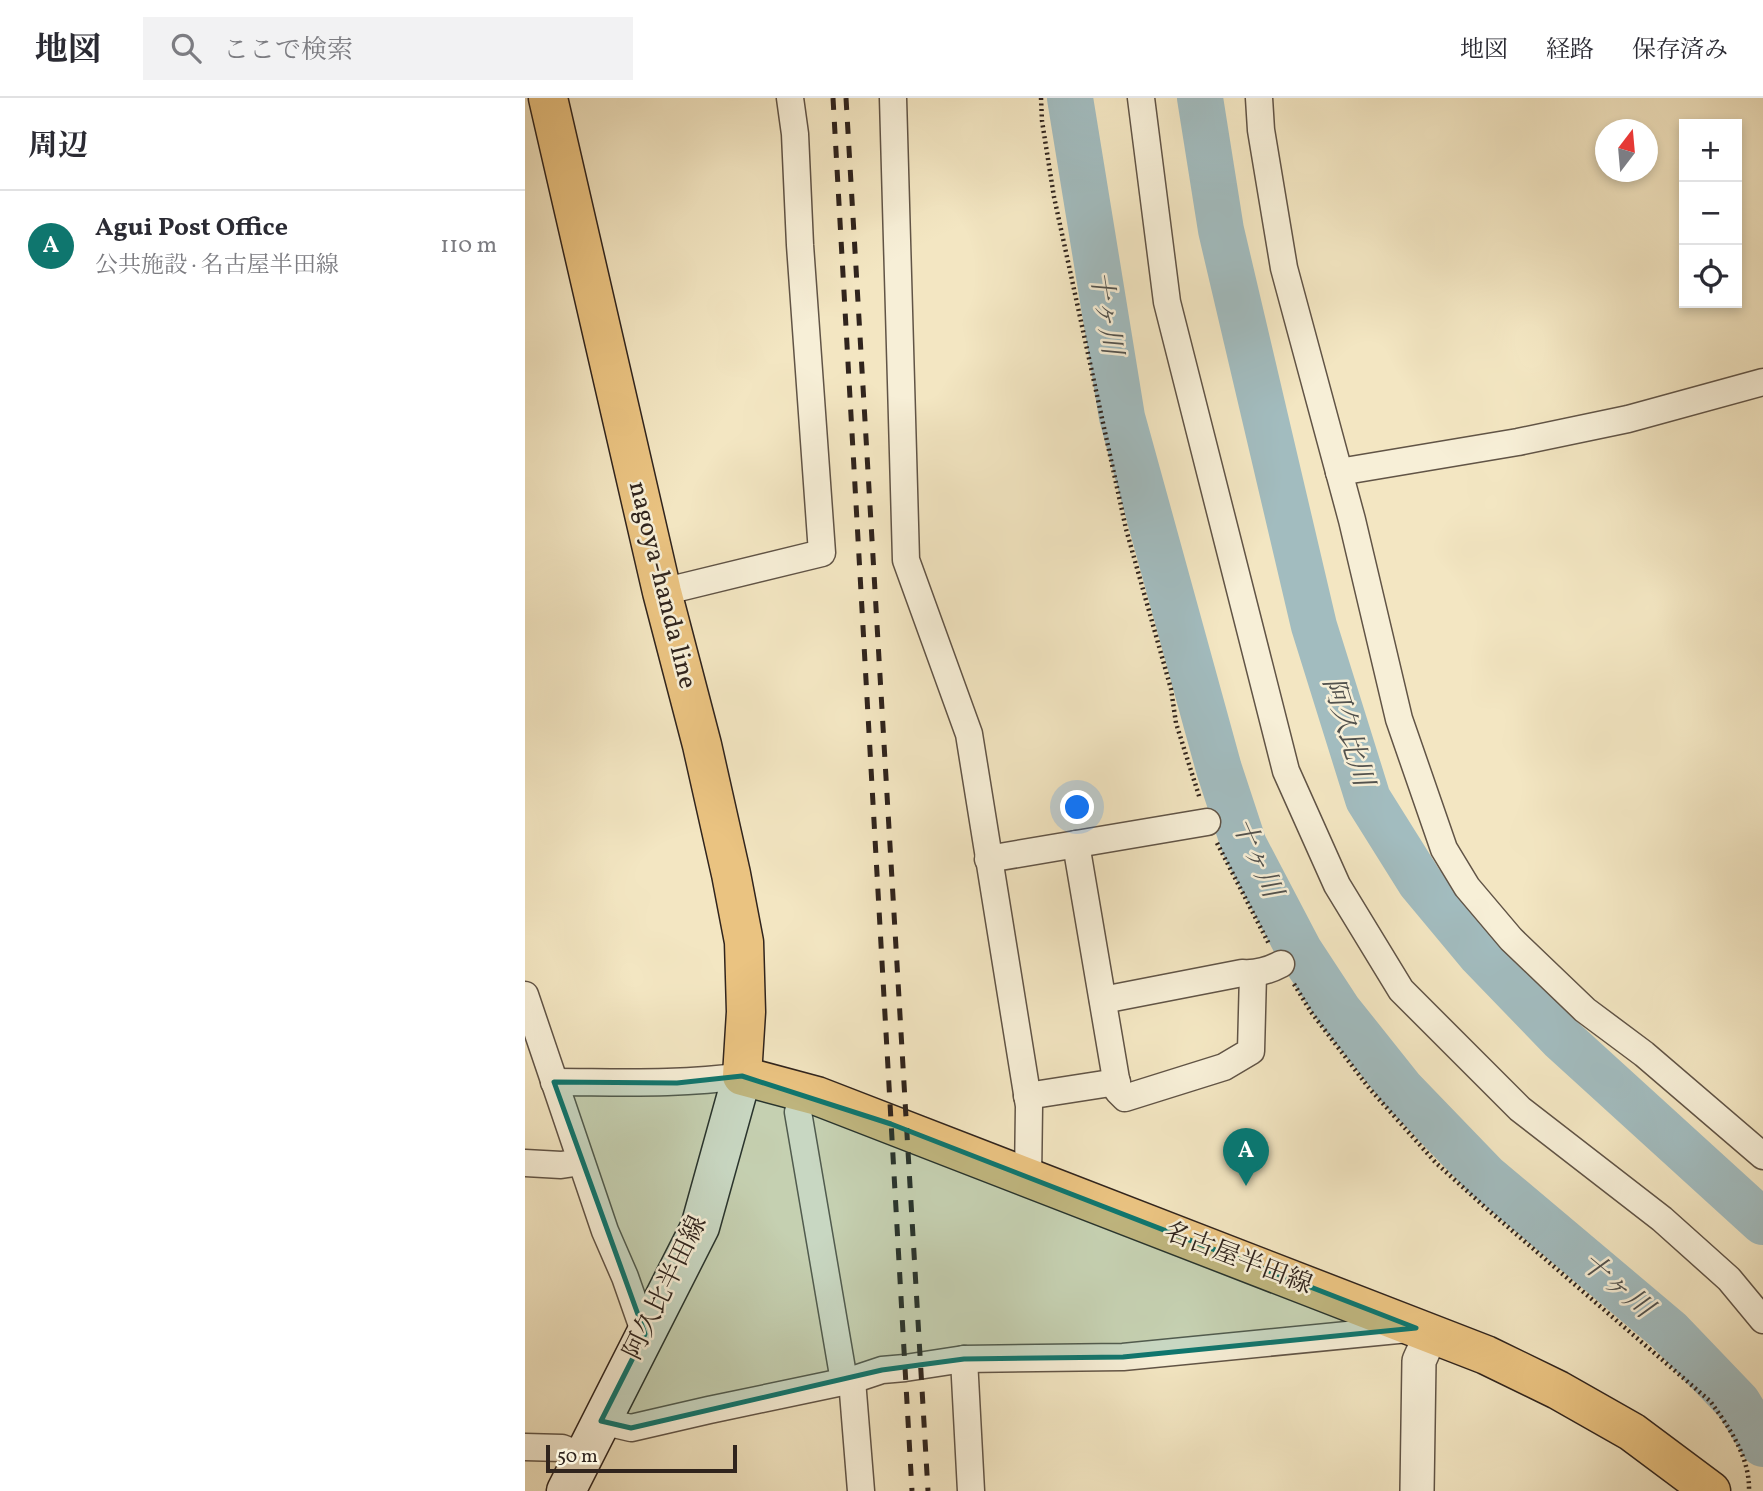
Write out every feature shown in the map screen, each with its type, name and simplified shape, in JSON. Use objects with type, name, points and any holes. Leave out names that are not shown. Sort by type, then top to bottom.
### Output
[{"type":"main road","name":"nagoya-handa line","points":[[548,98],[662,592],[702,745],[731,874],[744,942],[746,1012],[742,1076]]},
{"type":"main road","name":"名古屋半田線","points":[[742,1076],[817,1096],[918,1134],[1498,1361],[1558,1390],[1632,1432],[1711,1491]]},
{"type":"main road","name":"阿久比半田線","points":[[566,1491],[700,1227],[742,1076]]},
{"type":"street","points":[[662,592],[822,553],[800,245],[795,134],[790,98]]},
{"type":"street","points":[[893,98],[906,560],[969,734],[1029,1106],[1028,1179]]},
{"type":"street","points":[[1141,98],[1170,315],[1286,771],[1337,885],[1401,990],[1520,1109],[1662,1219],[1729,1279],[1763,1320]]},
{"type":"street","points":[[1259,98],[1261,130],[1284,268],[1352,520],[1399,719],[1444,849],[1467,887],[1511,939],[1585,1010],[1644,1054],[1763,1156]]},
{"type":"street","points":[[1339,472],[1518,442],[1604,424],[1763,382]]},
{"type":"street","points":[[988,859],[1207,822]]},
{"type":"street","points":[[1076,845],[1118,1091],[1125,1098],[1224,1067],[1251,1051],[1253,974]]},
{"type":"street","points":[[1103,1000],[1242,973],[1253,974],[1281,964]]},
{"type":"street","points":[[525,995],[580,1162],[645,1334]]},
{"type":"street","points":[[554,1082],[677,1083],[742,1076]]},
{"type":"street","points":[[1027,1096],[1117,1082]]},
{"type":"street","points":[[805,1093],[798,1112],[848,1381],[861,1491]]},
{"type":"street","points":[[525,1163],[561,1165],[580,1162]]},
{"type":"street","points":[[601,1421],[631,1428],[848,1381],[882,1370],[964,1359],[1123,1357],[1424,1331],[1419,1361],[1417,1491]]},
{"type":"street","points":[[964,1359],[971,1491]]},
{"type":"street","points":[[525,1447],[562,1448],[583,1456]]},
{"type":"highlighted area","points":[[742,1076],[891,1124],[1416,1328],[1123,1357],[964,1359],[882,1370],[631,1428],[601,1421],[645,1334],[554,1082],[677,1083]]},
{"type":"waterway","name":"十ヶ川","points":[[1070,98],[1122,417],[1219,769],[1244,845],[1299,950],[1339,1011],[1402,1090],[1485,1176],[1669,1331],[1738,1403],[1763,1444]]},
{"type":"waterway","name":"阿久比川","points":[[1200,98],[1221,230],[1314,626],[1368,799],[1420,882],[1480,954],[1562,1039],[1763,1222]]},
{"type":"railway","points":[[833,98],[912,1491]]},
{"type":"railway","points":[[846,98],[928,1491]]},
{"type":"place","name":"Agui Post Office","points":[[1246,1186]]}]
